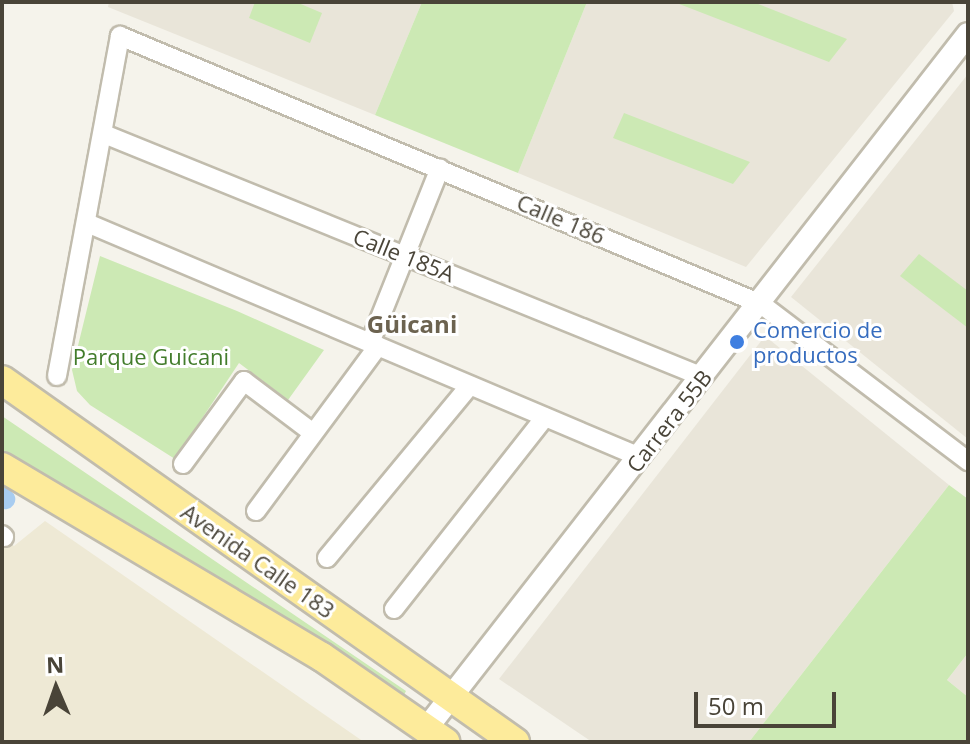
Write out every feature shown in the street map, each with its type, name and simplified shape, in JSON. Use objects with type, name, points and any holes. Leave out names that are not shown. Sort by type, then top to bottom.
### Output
[{"type":"main road","name":"Avenida Calle 183","points":[[2,380],[515,742]]},
{"type":"main road","points":[[2,401],[74,450],[162,492]]},
{"type":"main road","name":"Avenida Calle 183","points":[[2,467],[322,657],[436,735]]},
{"type":"street","name":"Carrera 55B","points":[[436,735],[451,697],[761,304],[968,34]]},
{"type":"street","name":"Calle 186","points":[[104,134],[120,36],[761,304],[968,461]]},
{"type":"street","points":[[57,376],[104,134]]},
{"type":"street","name":"Calle 185A","points":[[104,134],[703,377]]},
{"type":"street","points":[[256,511],[374,345],[440,168]]},
{"type":"street","points":[[87,223],[640,457]]},
{"type":"street","points":[[183,464],[244,381],[313,433]]},
{"type":"street","points":[[327,558],[470,385]]},
{"type":"street","points":[[394,609],[545,417]]},
{"type":"shaded area","points":[[109,2],[422,2],[375,115],[108,7]]},
{"type":"shaded area","points":[[587,2],[952,2],[954,11],[746,267],[518,173]]},
{"type":"shaded area","points":[[968,74],[968,439],[791,297]]},
{"type":"shaded area","points":[[765,336],[949,485],[749,742],[592,742],[499,679]]},
{"type":"shaded area","points":[[45,521],[364,742],[2,742],[2,539],[14,546]]},
{"type":"shaded area","points":[[968,653],[968,697],[947,680]]},
{"type":"green space","points":[[255,2],[296,2],[322,13],[310,43],[249,18]]},
{"type":"green space","points":[[422,2],[587,2],[518,173],[375,115]]},
{"type":"green space","points":[[674,2],[753,2],[847,39],[829,62]]},
{"type":"green space","points":[[624,113],[750,162],[733,184],[613,138]]},
{"type":"green space","points":[[919,254],[968,291],[968,328],[900,276]]},
{"type":"green space","name":"Parque Guicani","points":[[100,256],[324,350],[288,400],[239,363],[175,459],[90,405],[77,391],[72,370]]},
{"type":"green space","points":[[2,416],[406,691],[403,697],[219,579],[2,451]]},
{"type":"green space","points":[[949,485],[968,499],[968,653],[947,680],[968,697],[968,742],[749,742]]},
{"type":"place","name":"Comercio de productos","points":[[737,342]]},
{"type":"district","name":"Güicani","points":[[412,324]]}]
